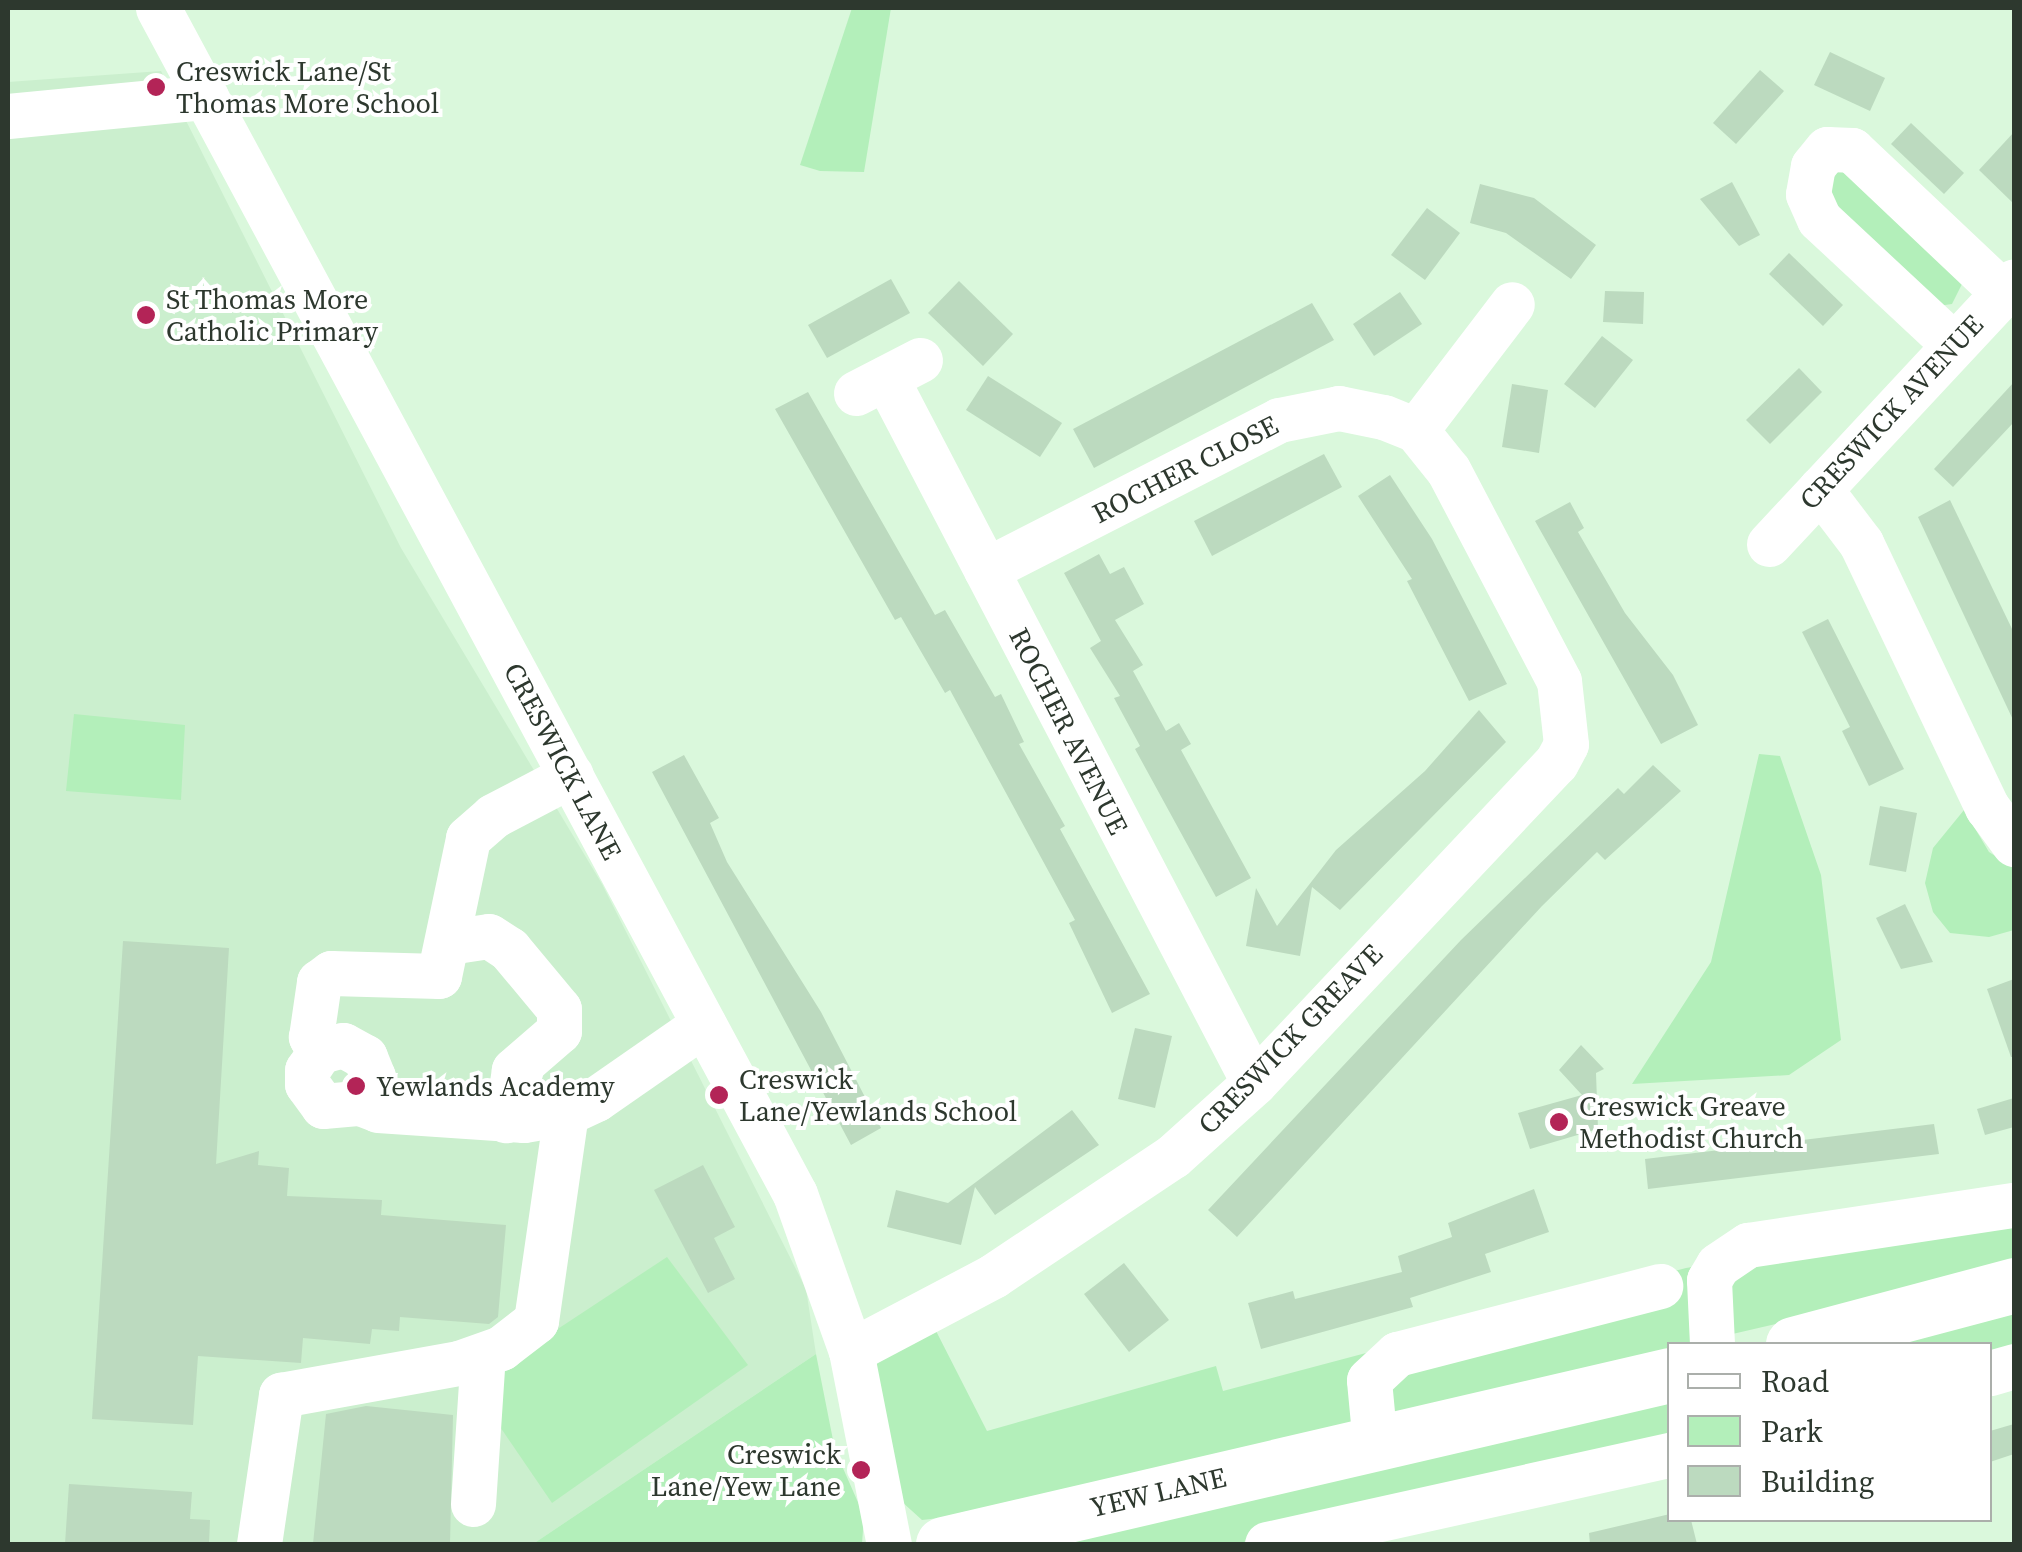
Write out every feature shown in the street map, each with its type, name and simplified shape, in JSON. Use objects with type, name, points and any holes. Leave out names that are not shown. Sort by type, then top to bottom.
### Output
[{"type":"main road","points":[[1800,1342],[2014,1285]]},
{"type":"main road","name":"YEW LANE","points":[[943,1544],[1667,1376]]},
{"type":"street","name":"CRESWICK LANE","points":[[158,8],[795,1194],[851,1350],[889,1544]]},
{"type":"street","points":[[8,116],[206,97]]},
{"type":"street","points":[[1954,344],[1819,218],[1808,194],[1813,166],[1827,149],[1852,150],[2009,287]]},
{"type":"street","name":"CRESWICK AVENUE","points":[[1769,544],[2009,287]]},
{"type":"street","points":[[1416,430],[1512,304]]},
{"type":"street","name":"ROCHER AVENUE","points":[[887,377],[1254,1083]]},
{"type":"street","name":"ROCHER CLOSE","points":[[986,570],[1279,420],[1338,408],[1416,430]]},
{"type":"street","name":"CRESWICK GREAVE","points":[[851,1350],[1092,1214],[1173,1156],[1254,1083],[1556,763],[1569,727],[1559,681],[1448,470],[1416,430]]},
{"type":"street","points":[[1820,489],[1861,543],[1987,807],[2014,844]]},
{"type":"street","points":[[571,775],[493,816],[468,838],[439,976],[331,972],[313,998],[311,1037],[320,1050],[307,1070],[312,1095],[334,1110],[360,1103],[378,1110],[506,1120],[566,1114],[704,1024]]},
{"type":"street","points":[[449,942],[489,936],[510,949],[560,1009],[560,1031],[514,1070],[506,1120]]},
{"type":"street","points":[[259,1544],[281,1395],[483,1355],[536,1322],[566,1114]]},
{"type":"street","points":[[1712,1342],[1709,1280],[1718,1265],[1748,1245],[2014,1205]]},
{"type":"street","points":[[1374,1444],[1369,1380],[1397,1354],[1660,1286]]},
{"type":"street","points":[[473,1504],[483,1355]]},
{"type":"street","points":[[1268,1544],[1667,1455]]},
{"type":"shaded area","name":"Yewlands Academy","points":[[161,71],[401,548],[602,884],[806,1289],[816,1354],[533,1544],[8,1544],[8,82]]},
{"type":"green space","points":[[852,8],[891,8],[864,172],[820,171],[800,165]]},
{"type":"green space","points":[[1841,170],[1963,282],[1952,304],[1938,306],[1816,200],[1820,176]]},
{"type":"green space","points":[[74,714],[185,725],[181,800],[66,791]]},
{"type":"green space","points":[[1759,754],[1780,756],[1821,875],[1841,1040],[1789,1075],[1632,1084],[1711,962]]},
{"type":"green space","points":[[1964,810],[1989,852],[2014,868],[2014,930],[1989,937],[1950,933],[1933,912],[1925,883],[1933,848]]},
{"type":"green space","points":[[2014,1216],[2014,1262],[1905,1294],[1698,1342],[1667,1342],[1667,1349],[939,1518],[922,1520],[901,1501],[874,1379],[877,1362],[934,1327],[987,1431],[1216,1366],[1223,1391],[1686,1268]]},
{"type":"green space","points":[[667,1257],[748,1365],[552,1503],[492,1415],[500,1367]]},
{"type":"green space","points":[[2014,1311],[2014,1348],[1992,1354],[1992,1342],[1892,1342]]},
{"type":"green space","points":[[816,1354],[835,1450],[864,1516],[862,1544],[533,1544]]},
{"type":"green space","points":[[1667,1400],[1667,1440],[1235,1544],[1035,1544]]},
{"type":"building","points":[[1830,52],[1885,78],[1870,111],[1814,85]]},
{"type":"building","points":[[1760,70],[1784,91],[1736,144],[1713,123]]},
{"type":"building","points":[[1911,123],[1964,173],[1944,194],[1891,144]]},
{"type":"building","points":[[2014,132],[2014,204],[1979,170]]},
{"type":"building","points":[[1732,182],[1760,235],[1739,246],[1700,199]]},
{"type":"building","points":[[1480,184],[1534,198],[1596,245],[1571,279],[1506,233],[1470,223]]},
{"type":"building","points":[[1427,208],[1460,233],[1425,280],[1391,255]]},
{"type":"building","points":[[1789,253],[1843,305],[1823,326],[1769,274]]},
{"type":"building","points":[[891,279],[910,313],[827,358],[808,325]]},
{"type":"building","points":[[959,281],[1013,334],[983,366],[928,313]]},
{"type":"building","points":[[1605,291],[1644,292],[1643,324],[1603,322]]},
{"type":"building","points":[[1400,292],[1422,324],[1374,356],[1353,324]]},
{"type":"building","points":[[1312,303],[1334,340],[1094,468],[1073,429]]},
{"type":"building","points":[[1602,336],[1633,360],[1595,408],[1564,384]]},
{"type":"building","points":[[1799,368],[1822,392],[1770,444],[1746,420]]},
{"type":"building","points":[[988,376],[1062,423],[1040,457],[966,410]]},
{"type":"building","points":[[2014,382],[2014,422],[1953,487],[1934,469]]},
{"type":"building","points":[[1512,384],[1548,390],[1539,453],[1502,447]]},
{"type":"building","points":[[808,392],[935,615],[945,610],[995,697],[1001,694],[1024,742],[1019,744],[1065,826],[1060,829],[1150,994],[1112,1013],[1069,923],[1075,920],[950,690],[945,693],[901,617],[895,620],[775,409]]},
{"type":"building","points":[[1324,454],[1342,487],[1212,556],[1194,521]]},
{"type":"building","points":[[1390,475],[1432,539],[1507,684],[1469,701],[1407,581],[1412,579],[1358,496]]},
{"type":"building","points":[[1950,500],[2014,633],[2014,722],[1918,517]]},
{"type":"building","points":[[1570,502],[1584,528],[1578,532],[1625,613],[1673,675],[1698,725],[1661,744],[1535,521]]},
{"type":"building","points":[[1099,554],[1110,574],[1124,567],[1144,604],[1115,620],[1143,665],[1133,671],[1166,731],[1179,723],[1191,744],[1181,750],[1251,878],[1216,897],[1135,749],[1140,746],[1114,698],[1120,696],[1090,648],[1101,641],[1064,573]]},
{"type":"building","points":[[1828,619],[1904,769],[1869,786],[1842,731],[1850,727],[1802,632]]},
{"type":"building","points":[[1479,710],[1506,742],[1340,910],[1312,887],[1300,956],[1246,946],[1256,888],[1277,926],[1336,850],[1425,771]]},
{"type":"building","points":[[684,755],[719,818],[710,823],[727,862],[821,1012],[881,1128],[851,1145],[652,772]]},
{"type":"building","points":[[1653,765],[1681,791],[1605,860],[1597,852],[1542,906],[1237,1237],[1208,1210],[1461,940],[1618,788],[1624,794]]},
{"type":"building","points":[[1880,806],[1917,813],[1906,872],[1869,865]]},
{"type":"building","points":[[1905,904],[1933,962],[1901,969],[1876,918]]},
{"type":"building","points":[[123,941],[229,948],[216,1164],[259,1151],[258,1165],[289,1168],[287,1196],[382,1200],[381,1215],[506,1225],[498,1317],[489,1324],[400,1317],[399,1331],[372,1329],[370,1344],[303,1338],[301,1363],[198,1356],[193,1425],[92,1419]]},
{"type":"building","points":[[2014,979],[2014,1057],[2011,1057],[1987,989]]},
{"type":"building","points":[[1135,1028],[1172,1036],[1155,1108],[1118,1099]]},
{"type":"building","points":[[1581,1045],[1604,1069],[1596,1073],[1598,1129],[1530,1149],[1518,1113],[1582,1095],[1559,1070]]},
{"type":"building","points":[[2014,1098],[2014,1127],[1985,1135],[1977,1109]]},
{"type":"building","points":[[1072,1110],[1099,1145],[995,1215],[975,1187],[961,1245],[887,1227],[896,1190],[948,1203]]},
{"type":"building","points":[[1934,1124],[1939,1154],[1648,1189],[1645,1159]]},
{"type":"building","points":[[703,1165],[735,1227],[714,1238],[735,1279],[708,1293],[654,1190]]},
{"type":"building","points":[[1534,1189],[1549,1232],[1485,1254],[1491,1272],[1410,1298],[1413,1307],[1261,1349],[1248,1303],[1293,1291],[1295,1299],[1402,1272],[1398,1256],[1452,1237],[1448,1223]]},
{"type":"building","points":[[1124,1263],[1169,1320],[1129,1352],[1084,1294]]},
{"type":"building","points":[[366,1406],[453,1415],[450,1544],[313,1544],[326,1414]]},
{"type":"building","points":[[2014,1424],[2014,1454],[1992,1461],[1992,1430]]},
{"type":"building","points":[[69,1484],[192,1492],[190,1519],[210,1520],[209,1544],[65,1544]]},
{"type":"building","points":[[1667,1515],[1667,1522],[1692,1522],[1697,1544],[1590,1544],[1589,1533]]},
{"type":"place","name":"Creswick Lane/St Thomas More School","points":[[156,87]]},
{"type":"place","name":"St Thomas More Catholic Primary","points":[[146,315]]},
{"type":"place","name":"Yewlands Academy","points":[[356,1086]]},
{"type":"place","name":"Creswick Lane/Yewlands School","points":[[719,1095]]},
{"type":"place","name":"Creswick Greave Methodist Church","points":[[1559,1122]]},
{"type":"place","name":"Creswick Lane/Yew Lane","points":[[861,1470]]}]
